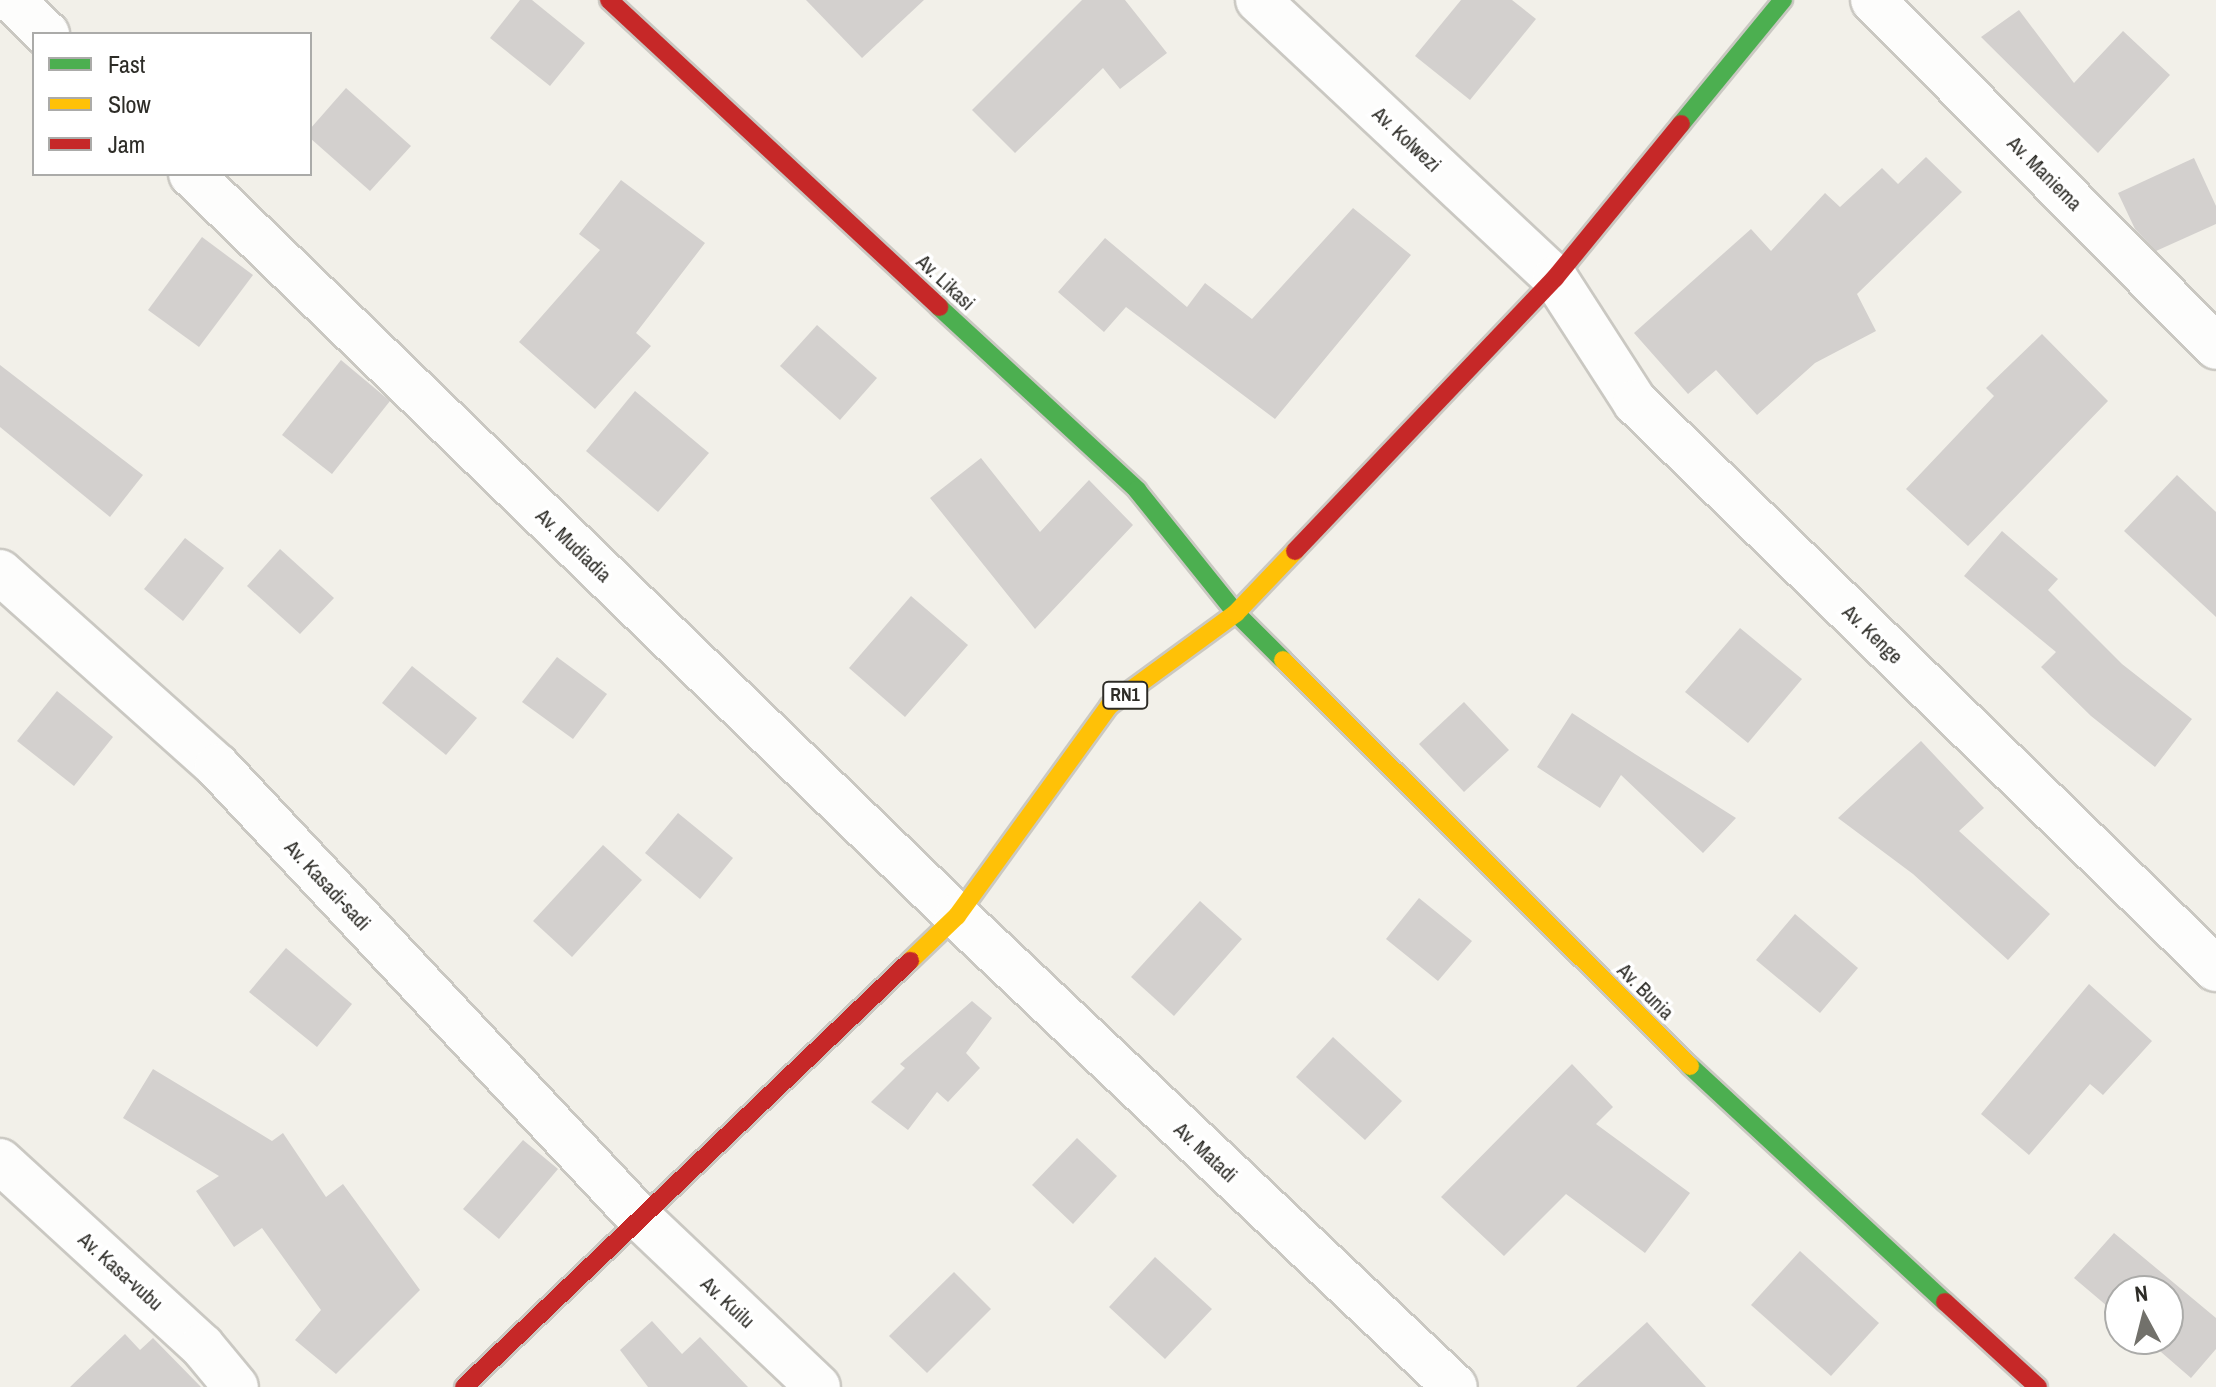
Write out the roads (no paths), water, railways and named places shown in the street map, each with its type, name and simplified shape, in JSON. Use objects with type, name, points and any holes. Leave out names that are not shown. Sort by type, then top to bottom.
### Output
[{"type":"main road","name":"Av. Likasi","points":[[609,0],[1137,490],[1236,613]]},
{"type":"main road","name":"RN1","points":[[464,1387],[638,1216],[957,916],[1109,706],[1236,613],[1555,278],[1783,0]]},
{"type":"main road","name":"Av. Bunia","points":[[1236,613],[1717,1093],[2038,1387]]},
{"type":"street","points":[[12,0],[45,32]]},
{"type":"street","name":"Av. Kolwezi","points":[[1258,0],[1555,278]]},
{"type":"street","name":"Av. Maniema","points":[[1873,0],[2216,347]]},
{"type":"street","name":"Av. Mudiadia","points":[[193,176],[957,916]]},
{"type":"street","name":"Av. Kenge","points":[[1555,278],[1635,402],[2216,969]]},
{"type":"street","name":"Av. Kasadi-sadi","points":[[0,572],[217,766],[638,1216]]},
{"type":"street","name":"Av. Matadi","points":[[957,916],[1455,1387]]},
{"type":"street","name":"Av. Kasa-vubu","points":[[0,1161],[202,1346],[236,1387]]},
{"type":"street","name":"Av. Kuilu","points":[[638,1216],[818,1387]]}]
